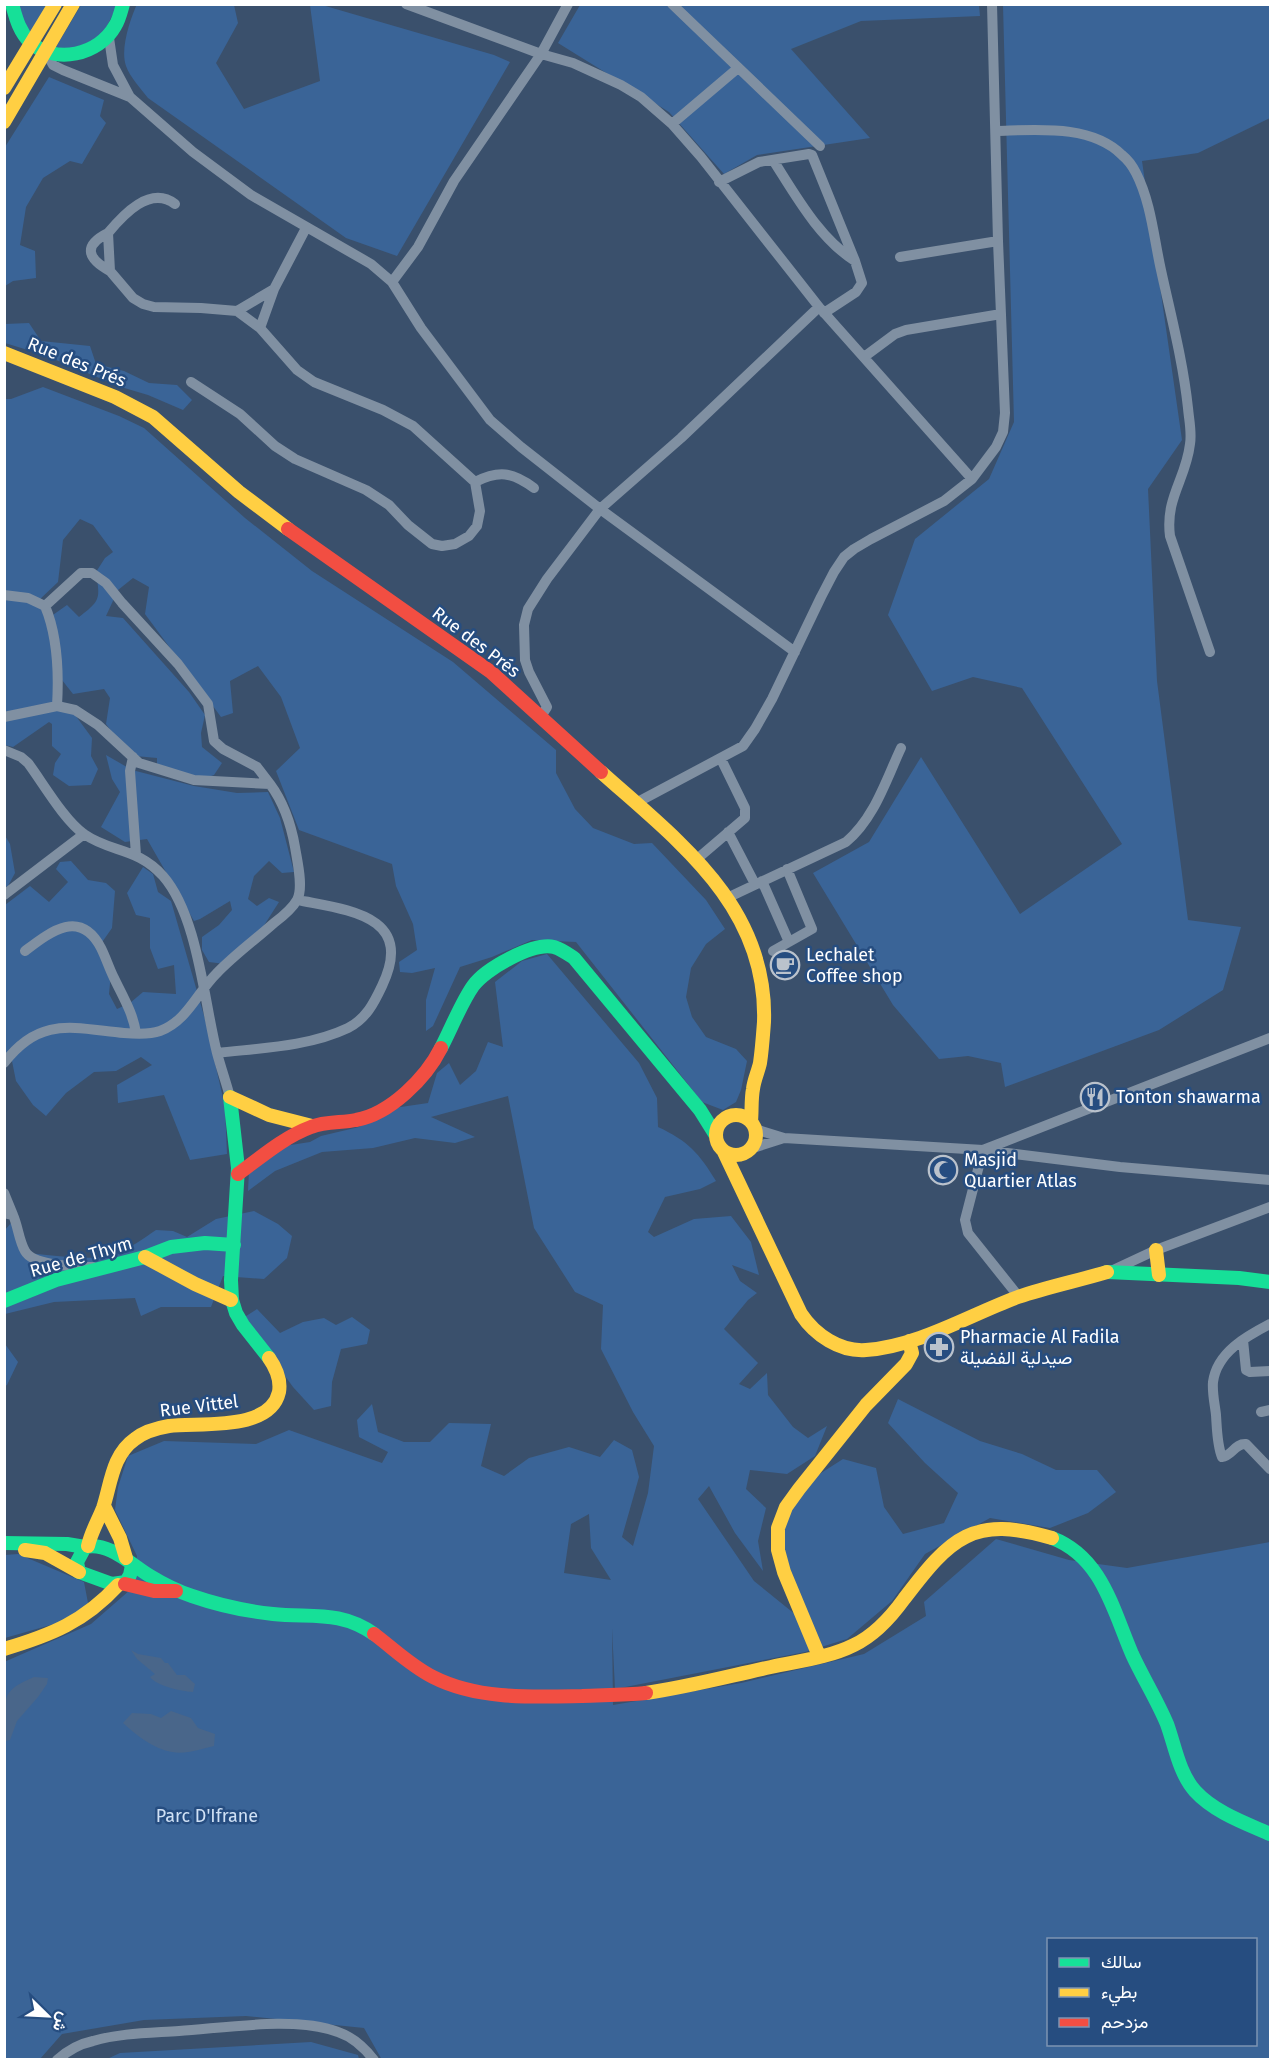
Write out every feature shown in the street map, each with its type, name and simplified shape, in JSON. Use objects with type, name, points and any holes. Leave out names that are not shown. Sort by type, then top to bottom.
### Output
[{"type":"street","points":[[12,4],[19,29],[32,44],[46,52],[72,56],[92,51],[109,38],[116,28],[123,4]]},
{"type":"street","points":[[4,88],[56,4]]},
{"type":"street","points":[[4,122],[73,4]]},
{"type":"street","points":[[406,4],[541,54],[573,63],[641,97],[672,124],[701,157],[822,310],[972,479]]},
{"type":"street","points":[[392,282],[418,247],[454,181],[541,54],[568,4]]},
{"type":"street","points":[[672,4],[820,146]]},
{"type":"street","points":[[636,803],[743,746],[772,699],[830,580],[844,557],[871,539],[944,501],[972,479],[996,447],[1003,432],[1005,413],[992,4]]},
{"type":"street","points":[[4,21],[19,29]]},
{"type":"street","points":[[109,38],[113,64],[130,97]]},
{"type":"street","points":[[46,52],[53,65],[130,97],[222,175],[306,228],[371,264],[392,282],[421,328],[490,420],[600,509],[795,652]]},
{"type":"street","points":[[672,124],[738,68]]},
{"type":"street","points":[[996,131],[1053,129],[1078,133],[1103,142],[1122,154],[1136,173],[1147,205],[1185,383],[1190,429],[1190,444],[1170,506],[1168,521],[1170,536],[1210,652]]},
{"type":"street","points":[[540,718],[547,707],[525,660],[524,625],[528,609],[547,579],[600,509],[822,310],[860,287],[862,283],[812,155],[759,162],[719,182]]},
{"type":"street","points":[[773,160],[801,205],[825,235],[839,250],[855,261]]},
{"type":"street","points":[[175,204],[168,199],[150,198],[117,222],[108,233],[96,239],[90,251],[94,261],[110,271],[133,298],[143,304],[168,308],[237,311],[260,328],[297,370],[314,381],[413,426],[475,482],[480,511],[474,531],[470,536],[455,544],[442,546],[432,544],[408,525],[389,505],[366,490],[295,459],[275,446],[240,414],[191,382]]},
{"type":"street","points":[[260,328],[274,289],[306,228]]},
{"type":"street","points":[[108,233],[110,271]]},
{"type":"street","points":[[900,257],[998,241]]},
{"type":"street","points":[[237,311],[274,289]]},
{"type":"street","points":[[864,357],[901,332],[1001,314]]},
{"type":"street","name":"Rue des Prés","points":[[4,353],[115,397],[153,417],[238,492],[269,516],[490,672],[697,859],[727,898],[744,928],[759,965],[764,1020],[760,1063],[753,1089],[753,1125]]},
{"type":"street","points":[[475,482],[488,475],[501,474],[516,476],[534,488]]},
{"type":"street","points":[[4,1063],[30,1037],[45,1030],[83,1028],[136,1034],[157,1033],[189,1009],[217,972],[283,916],[298,900],[299,868],[293,836],[279,796],[257,767],[223,749],[214,741],[208,704],[178,664],[106,583],[92,573],[81,573],[45,606]]},
{"type":"street","points":[[4,595],[28,598],[45,606],[51,624],[58,670],[57,706]]},
{"type":"street","points":[[4,717],[57,706],[75,710],[98,725],[138,763],[194,780],[270,784]]},
{"type":"street","points":[[727,898],[846,842],[869,816],[901,748]]},
{"type":"street","points":[[4,750],[21,757],[28,763],[71,822],[84,834],[136,855],[148,862],[164,878],[182,906],[204,987],[217,1053],[230,1097],[269,1115],[312,1126]]},
{"type":"street","points":[[133,758],[130,771],[136,855]]},
{"type":"street","points":[[697,859],[745,818],[746,814],[721,759]]},
{"type":"street","points":[[728,832],[758,882],[789,942]]},
{"type":"street","points":[[4,895],[84,834]]},
{"type":"street","points":[[773,951],[810,931],[812,927],[787,869]]},
{"type":"street","points":[[217,1053],[293,1044],[320,1038],[350,1027],[370,1010],[376,999],[392,963],[388,937],[369,918],[357,912],[298,900]]},
{"type":"street","points":[[25,951],[60,927],[75,926],[86,930],[102,949],[112,975],[131,1011],[136,1034]]},
{"type":"street","points":[[238,1174],[273,1147],[312,1126],[359,1120],[408,1093],[436,1058],[473,986],[486,973],[507,960],[543,946],[555,947],[574,958],[700,1110],[715,1134],[719,1147],[724,1152],[746,1196],[801,1314],[810,1328],[828,1341],[851,1349],[866,1350],[909,1341],[1019,1297],[1108,1272],[1156,1250],[1270,1207]]},
{"type":"street","points":[[983,1150],[1270,1038]]},
{"type":"street","name":"Rue des Prés","points":[[731,1116],[753,1089]]},
{"type":"street","name":"Rue Vittel","points":[[86,1575],[76,1562],[104,1506],[108,1484],[117,1459],[135,1437],[166,1427],[242,1420],[263,1414],[273,1407],[280,1391],[279,1377],[263,1350],[238,1321],[231,1300],[238,1174],[230,1097]]},
{"type":"street","points":[[700,1110],[731,1116],[745,1116],[753,1125],[784,1138],[983,1150],[1120,1167],[1270,1180]]},
{"type":"street","points":[[715,1134],[716,1127],[731,1116]]},
{"type":"street","points":[[746,1196],[747,1151],[754,1143],[753,1125]]},
{"type":"street","points":[[724,1152],[731,1155],[784,1138]]},
{"type":"street","points":[[983,1150],[965,1220],[968,1233],[1019,1297]]},
{"type":"street","points":[[4,1193],[9,1214],[25,1251],[34,1259],[56,1265],[103,1267]]},
{"type":"street","points":[[145,1257],[171,1247],[205,1243],[234,1245]]},
{"type":"street","points":[[1156,1250],[1159,1275]]},
{"type":"street","name":"Rue de Thym","points":[[4,1301],[56,1280],[145,1257],[231,1300]]},
{"type":"street","points":[[1108,1272],[1239,1278],[1270,1282]]},
{"type":"street","points":[[1270,1324],[1253,1332],[1234,1346],[1224,1358],[1214,1380],[1221,1454],[1224,1458],[1240,1444],[1246,1444],[1270,1469]]},
{"type":"street","points":[[1243,1340],[1246,1370],[1250,1372],[1270,1371]]},
{"type":"street","points":[[819,1656],[784,1572],[778,1550],[778,1528],[786,1507],[799,1489],[866,1405],[906,1364],[912,1353],[909,1341]]},
{"type":"street","points":[[4,1649],[44,1637],[68,1626],[122,1585],[131,1575],[120,1538],[104,1506]]},
{"type":"street","points":[[4,1543],[67,1544],[102,1548],[176,1591],[209,1601],[273,1614],[337,1617],[358,1624],[418,1669],[434,1677],[459,1687],[491,1694],[519,1696],[636,1694],[709,1681],[849,1648],[869,1635],[896,1611],[935,1560],[957,1541],[981,1529],[1005,1526],[1035,1532],[1058,1539],[1082,1555],[1096,1572],[1162,1714],[1180,1768],[1193,1789],[1213,1805],[1270,1834]]},
{"type":"street","points":[[4,1550],[32,1550],[45,1553],[86,1575],[122,1585],[154,1591],[176,1591]]},
{"type":"street","points":[[86,1575],[94,1605]]},
{"type":"street","points":[[57,2060],[77,2046],[108,2037],[272,2025],[321,2027],[337,2031],[358,2042],[374,2060]]},
{"type":"green space","points":[[137,4],[234,5],[238,23],[216,63],[244,109],[320,81],[310,5],[322,5],[494,55],[510,62],[397,256],[346,238],[148,98],[130,74],[124,59],[131,18]]},
{"type":"green space","points":[[17,5],[47,5],[30,34],[22,22]]},
{"type":"green space","points":[[81,5],[117,6],[101,38],[67,50],[56,47]]},
{"type":"green space","points":[[580,5],[979,5],[980,16],[861,21],[791,49],[870,138],[757,155],[724,174],[669,112],[558,43]]},
{"type":"green space","points":[[1003,5],[1270,5],[1270,118],[1198,153],[1142,161],[1182,440],[1148,489],[1157,681],[1188,920],[1241,927],[1223,990],[1159,1030],[1005,1087],[1001,1063],[968,1056],[939,1059],[893,1005],[813,873],[869,842],[921,757],[1020,914],[1122,844],[1022,688],[973,677],[932,691],[888,615],[915,539],[989,479],[1014,422]]},
{"type":"green space","points":[[49,77],[104,100],[100,116],[106,123],[82,164],[70,161],[43,178],[26,207],[20,245],[35,251],[36,278],[13,281],[5,286],[5,147]]},
{"type":"green space","points":[[29,323],[41,341],[90,346],[96,364],[124,371],[149,383],[177,385],[192,400],[183,410],[44,355],[5,343],[5,324]]},
{"type":"green space","points":[[43,387],[144,428],[245,518],[312,571],[453,662],[556,750],[556,773],[575,809],[593,828],[634,844],[652,843],[706,900],[725,929],[706,944],[691,968],[686,997],[692,1017],[706,1037],[736,1049],[747,1061],[736,1102],[723,1110],[702,1102],[576,942],[532,940],[492,957],[460,967],[433,1026],[426,1031],[426,1000],[435,968],[412,973],[400,972],[399,962],[417,950],[413,924],[396,886],[392,864],[299,830],[276,771],[300,748],[281,697],[258,666],[230,681],[233,713],[221,717],[145,614],[149,587],[133,578],[118,590],[106,616],[123,618],[189,692],[205,715],[201,733],[202,747],[222,763],[214,775],[200,780],[157,767],[157,758],[135,756],[106,724],[110,698],[104,689],[73,694],[62,680],[60,700],[70,708],[92,738],[91,756],[98,769],[91,785],[69,786],[53,775],[55,763],[61,754],[52,746],[52,724],[49,722],[13,747],[5,745],[4,399],[11,399]],"holes":[[[80,519],[93,525],[113,552],[105,558],[96,572],[97,598],[92,607],[79,617],[67,605],[50,617],[38,601],[58,582],[63,540]]]},
{"type":"green space","points":[[106,755],[132,770],[194,786],[237,793],[268,792],[280,818],[294,872],[282,873],[269,861],[254,876],[248,899],[257,906],[269,898],[279,902],[263,927],[225,964],[209,962],[202,950],[202,937],[219,925],[232,910],[230,901],[194,921],[147,839],[125,842],[101,827],[120,792],[112,779]]},
{"type":"green space","points":[[4,834],[10,844],[15,873],[8,886],[5,887]]},
{"type":"green space","points":[[71,861],[88,880],[106,883],[115,891],[112,928],[98,948],[111,973],[109,994],[117,1009],[130,1003],[143,992],[176,994],[174,965],[158,969],[150,948],[150,918],[136,915],[127,893],[143,867],[153,874],[158,892],[171,901],[205,1019],[225,1107],[227,1154],[190,1160],[164,1095],[118,1103],[117,1085],[152,1065],[141,1057],[116,1071],[94,1072],[66,1093],[46,1116],[33,1105],[16,1081],[10,1051],[5,1056],[5,905],[30,886],[49,902],[68,882],[56,869],[60,862]]},
{"type":"green space","name":"Parc D'Ifrane","points":[[547,954],[639,1063],[657,1098],[658,1127],[677,1137],[692,1149],[716,1181],[700,1189],[665,1197],[648,1232],[654,1237],[694,1219],[731,1216],[751,1242],[759,1275],[732,1265],[740,1281],[757,1293],[748,1300],[724,1329],[758,1363],[739,1384],[750,1389],[767,1373],[768,1395],[793,1427],[808,1438],[827,1426],[815,1456],[787,1474],[750,1470],[746,1489],[766,1508],[758,1541],[763,1571],[735,1533],[709,1486],[698,1499],[754,1581],[796,1615],[781,1529],[807,1482],[843,1459],[876,1468],[884,1507],[903,1534],[944,1523],[958,1493],[925,1463],[888,1423],[898,1399],[980,1441],[1022,1454],[1056,1470],[1097,1470],[1116,1492],[1088,1513],[1050,1528],[990,1518],[925,1554],[892,1601],[847,1639],[805,1652],[615,1689],[612,1628],[613,1705],[741,1683],[864,1654],[926,1616],[924,1602],[996,1539],[1069,1560],[1127,1568],[1270,1542],[1270,2059],[382,2060],[364,2028],[246,2016],[144,2020],[62,2034],[40,2059],[5,2059],[4,1662],[91,1624],[130,1590],[137,1556],[115,1510],[118,1487],[128,1456],[164,1441],[256,1444],[289,1430],[382,1463],[388,1452],[359,1437],[357,1420],[372,1404],[378,1432],[404,1442],[430,1442],[449,1423],[491,1424],[481,1466],[504,1476],[529,1458],[569,1447],[600,1457],[614,1440],[632,1450],[639,1477],[622,1537],[633,1546],[648,1493],[654,1446],[633,1412],[601,1349],[603,1305],[575,1292],[534,1228],[508,1096],[431,1117],[475,1137],[455,1143],[415,1138],[373,1148],[322,1152],[275,1171],[248,1191],[249,1171],[284,1146],[310,1142],[321,1136],[359,1127],[394,1108],[428,1103],[437,1073],[449,1063],[460,1085],[476,1071],[488,1042],[503,1047],[495,982],[522,961]],"holes":[[[589,1514],[591,1548],[611,1580],[564,1573],[571,1524]]]},
{"type":"green space","points":[[254,1211],[278,1224],[292,1236],[287,1258],[264,1279],[223,1276],[211,1307],[161,1307],[141,1316],[135,1298],[54,1302],[5,1314],[5,1230],[11,1223],[26,1253],[95,1258],[121,1252],[156,1230],[173,1231],[187,1237],[216,1219]]},
{"type":"green space","points":[[257,1309],[280,1333],[303,1322],[324,1318],[336,1325],[352,1317],[370,1330],[367,1344],[341,1349],[332,1382],[331,1406],[314,1410],[293,1387],[243,1318]]},
{"type":"green space","points":[[5,1344],[18,1362],[5,1386]]},
{"type":"green space","points":[[18,1554],[84,1582],[88,1603],[68,1620],[5,1638],[5,1555]]},
{"type":"green space","points":[[311,2042],[358,2055],[359,2059],[107,2059],[120,2053]]},
{"type":"shaded area","points":[[131,1650],[138,1654],[161,1658],[177,1675],[185,1675],[195,1684],[193,1692],[169,1688],[153,1680],[150,1677],[155,1674],[137,1659]]},
{"type":"shaded area","points":[[34,1677],[48,1678],[47,1684],[17,1721],[10,1740],[5,1741],[4,1708],[8,1695],[15,1687]]},
{"type":"shaded area","points":[[171,1711],[191,1718],[198,1728],[215,1734],[214,1746],[182,1753],[165,1750],[146,1741],[123,1723],[132,1713],[151,1714],[161,1718]]},
{"type":"traffic: fast","points":[[12,4],[21,29],[30,42],[40,49],[64,55],[88,50],[108,36],[119,18],[123,4]]},
{"type":"traffic: fast","points":[[441,1048],[464,1000],[479,979],[510,958],[534,949],[554,947],[574,958],[700,1110],[715,1134]]},
{"type":"traffic: fast","points":[[230,1097],[238,1168],[231,1280],[232,1300],[243,1325],[269,1358]]},
{"type":"traffic: fast","points":[[4,1301],[56,1280],[145,1257],[171,1247],[205,1243],[234,1245]]},
{"type":"traffic: fast","points":[[1107,1272],[1239,1278],[1270,1282]]},
{"type":"traffic: fast","points":[[1052,1538],[1083,1558],[1104,1587],[1132,1654],[1167,1724],[1181,1768],[1195,1791],[1220,1811],[1270,1834]]},
{"type":"traffic: fast","points":[[4,1543],[67,1544],[85,1547]]},
{"type":"traffic: fast","points":[[132,1565],[126,1582],[112,1584],[79,1572],[77,1562],[85,1547],[103,1548],[119,1555],[165,1585],[202,1599],[263,1613],[337,1618],[361,1626],[374,1634]]},
{"type":"traffic: slow","points":[[4,88],[55,4]]},
{"type":"traffic: slow","points":[[4,122],[73,4]]},
{"type":"traffic: slow","points":[[4,353],[115,397],[153,417],[239,492],[288,529]]},
{"type":"traffic: slow","points":[[601,772],[660,824],[713,879],[734,910],[751,944],[761,981],[764,1022],[760,1063],[752,1093],[751,1121]]},
{"type":"traffic: slow","points":[[230,1097],[269,1115],[312,1126]]},
{"type":"traffic: slow","points":[[736,1115],[744,1116],[750,1121],[755,1127],[756,1135],[755,1143],[750,1149],[744,1154],[736,1155],[728,1154],[722,1149],[717,1143],[716,1135],[717,1127],[722,1121],[728,1116],[736,1115]]},
{"type":"traffic: slow","points":[[724,1152],[801,1314],[813,1329],[829,1341],[847,1348],[866,1350],[905,1343],[1018,1297],[1107,1272]]},
{"type":"traffic: slow","points":[[1156,1250],[1159,1275]]},
{"type":"traffic: slow","points":[[145,1257],[231,1300]]},
{"type":"traffic: slow","points":[[819,1656],[784,1572],[778,1550],[778,1528],[786,1507],[799,1489],[866,1405],[906,1364],[912,1353],[909,1341]]},
{"type":"traffic: slow","points":[[88,1546],[117,1462],[127,1446],[151,1430],[169,1426],[232,1422],[262,1414],[273,1405],[279,1392],[277,1374],[269,1358]]},
{"type":"traffic: slow","points":[[104,1506],[120,1538],[126,1558]]},
{"type":"traffic: slow","points":[[646,1693],[813,1659],[854,1645],[882,1625],[936,1560],[951,1546],[966,1537],[983,1531],[1002,1529],[1025,1531],[1052,1538]]},
{"type":"traffic: slow","points":[[25,1550],[45,1553],[79,1572]]},
{"type":"traffic: slow","points":[[4,1649],[66,1626],[92,1609],[118,1585]]},
{"type":"traffic: jam","points":[[288,529],[491,672],[601,772]]},
{"type":"traffic: jam","points":[[238,1174],[301,1131],[322,1124],[356,1120],[382,1110],[406,1093],[426,1071],[441,1048]]},
{"type":"traffic: jam","points":[[125,1584],[154,1591],[176,1591]]},
{"type":"traffic: jam","points":[[374,1634],[425,1673],[468,1690],[506,1696],[646,1693]]},
{"type":"place","name":"Lechalet Coffee shop","points":[[785,965]]},
{"type":"place","name":"Tonton shawarma","points":[[1095,1097]]},
{"type":"place","name":"Masjid Quartier Atlas","points":[[943,1170]]},
{"type":"place","name":"Pharmacie Al Fadila صيدلية الفضيلة","points":[[939,1347]]}]
